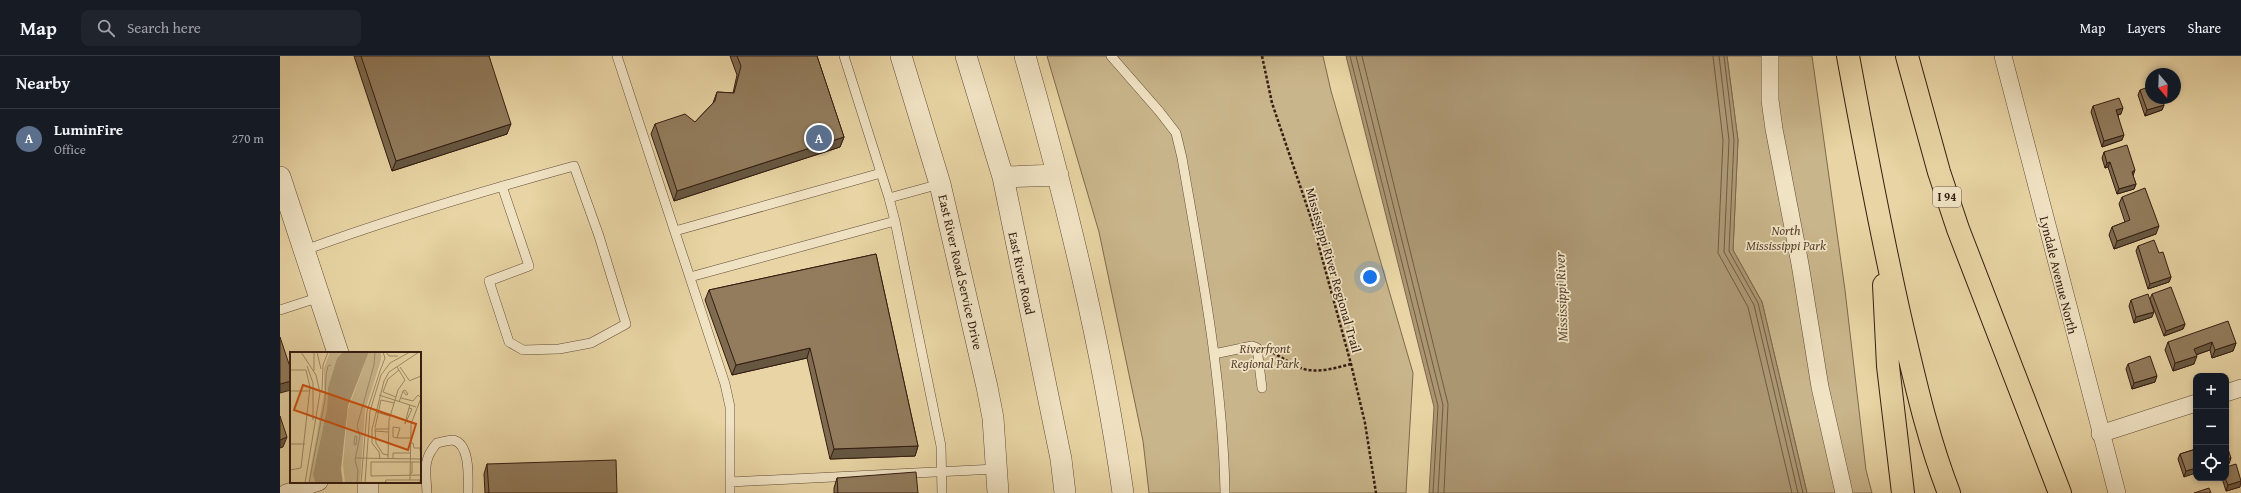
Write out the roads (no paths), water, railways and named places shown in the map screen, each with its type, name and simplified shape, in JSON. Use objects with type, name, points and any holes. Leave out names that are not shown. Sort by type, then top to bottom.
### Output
[{"type":"highway","points":[[1848,56],[1883,240],[1922,414],[1949,493]]},
{"type":"highway","name":"I 94","points":[[1907,56],[1948,201],[1998,335],[2060,493]]},
{"type":"highway","points":[[1883,240],[1884,326],[1904,493]]},
{"type":"highway","points":[[1998,335],[2050,493]]},
{"type":"highway","points":[[1898,447],[1910,493]]},
{"type":"street","name":"East River Road Service Drive","points":[[901,56],[940,184],[988,387],[993,418],[998,493]]},
{"type":"street","name":"East River Road","points":[[966,56],[1003,177],[1060,459],[1065,493]]},
{"type":"street","points":[[1026,56],[1058,176],[1094,325],[1116,439],[1123,493]]},
{"type":"street","points":[[1770,56],[1770,100],[1774,129],[1800,264],[1820,387],[1844,493]]},
{"type":"street","name":"Lyndale Avenue North","points":[[2003,56],[2100,434],[2117,493]]},
{"type":"street","points":[[1003,177],[1058,176]]},
{"type":"street","points":[[280,177],[338,352]]},
{"type":"street","points":[[2229,392],[2241,388]]},
{"type":"street","points":[[2100,434],[2193,403]]},
{"type":"street","points":[[286,493],[316,483]]},
{"type":"lane","points":[[617,56],[725,384],[730,407],[730,493]]},
{"type":"lane","points":[[844,56],[895,221],[941,446],[942,493]]},
{"type":"lane","points":[[1111,56],[1160,111],[1176,133],[1186,180],[1214,354],[1223,429],[1225,493]]},
{"type":"lane","points":[[305,250],[438,204],[502,186],[574,166],[599,236],[626,324],[591,343],[559,349],[523,350],[509,342],[489,282],[529,266],[502,186]]},
{"type":"lane","points":[[675,231],[881,173]]},
{"type":"lane","points":[[889,198],[940,184]]},
{"type":"lane","points":[[690,277],[895,221]]},
{"type":"lane","points":[[280,310],[320,297]]},
{"type":"lane","points":[[1214,354],[1252,346],[1257,348],[1262,388]]},
{"type":"lane","points":[[427,493],[426,464],[429,453],[437,443],[453,440],[460,444],[466,453],[468,493]]},
{"type":"lane","points":[[730,482],[996,469]]},
{"type":"water","name":"Mississippi River","points":[[1346,56],[1727,56],[1738,140],[1733,250],[1762,302],[1807,493],[1429,493],[1434,407]]},
{"type":"place","name":"LuminFire","points":[[819,138]]},
{"type":"park label","name":"North Mississippi Park","points":[[1786,238]]},
{"type":"park label","name":"Riverfront Regional Park","points":[[1265,356]]}]
